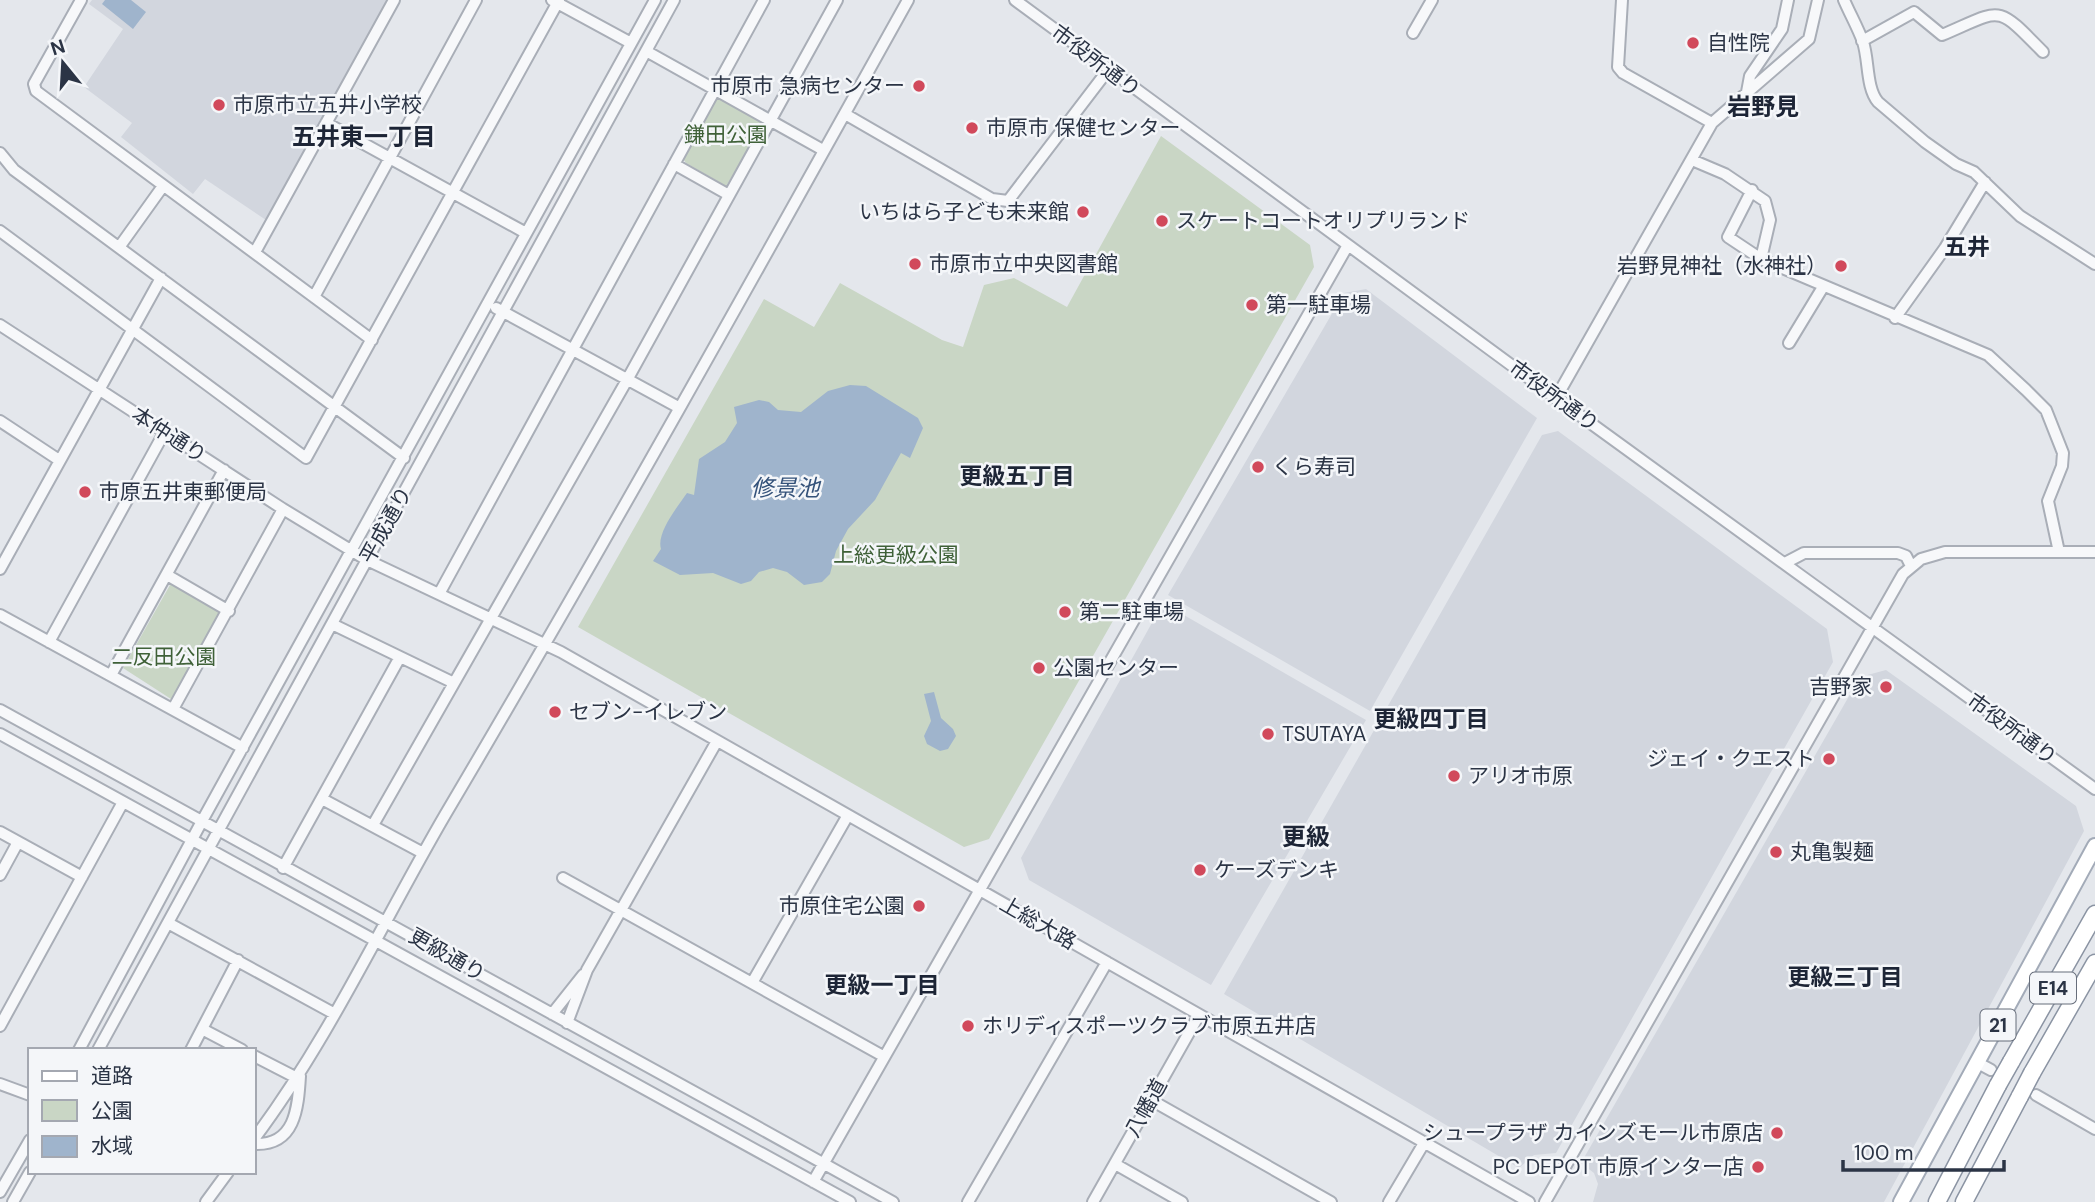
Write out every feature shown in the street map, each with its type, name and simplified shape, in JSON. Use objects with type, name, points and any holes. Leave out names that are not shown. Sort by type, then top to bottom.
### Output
[{"type":"highway","name":"E14","points":[[1937,1202],[1989,1072],[2011,1062],[2095,914]]},
{"type":"highway","name":"E14","points":[[1964,1202],[2028,1095],[2032,1073],[2095,963]]},
{"type":"main road","name":"21","points":[[1901,1202],[1989,1072],[2095,846]]},
{"type":"street","points":[[82,0],[34,87],[372,340]]},
{"type":"street","points":[[255,252],[394,0]]},
{"type":"street","points":[[314,297],[476,0]]},
{"type":"street","name":"平成通り","points":[[80,1048],[192,839],[655,0]]},
{"type":"street","name":"平成通り","points":[[99,1048],[674,0]]},
{"type":"street","points":[[439,594],[764,0]]},
{"type":"street","points":[[373,825],[627,380],[837,0]]},
{"type":"street","points":[[256,1138],[299,1075],[424,853],[546,645],[908,0]]},
{"type":"street","name":"市役所通り","points":[[1015,0],[1556,398],[2095,789]]},
{"type":"street","points":[[1413,33],[1432,0]]},
{"type":"street","points":[[1622,0],[1618,67],[1623,73],[1712,123]]},
{"type":"street","points":[[1746,92],[1750,76],[1782,29],[1788,0]]},
{"type":"street","points":[[1556,398],[1712,123],[1809,39],[1818,0]]},
{"type":"street","points":[[1843,0],[1863,41],[1870,68],[1872,95],[1878,102],[1956,164],[1974,172],[2020,216],[2095,264]]},
{"type":"street","points":[[0,231],[306,458],[556,1],[631,43]]},
{"type":"street","points":[[1863,41],[1914,12],[1942,35],[1990,15],[2000,14],[2013,21],[2043,52]]},
{"type":"street","points":[[646,51],[823,150]]},
{"type":"street","points":[[845,114],[992,199],[1008,201],[1108,70]]},
{"type":"street","points":[[326,123],[527,233]]},
{"type":"street","points":[[0,153],[14,170],[404,458]]},
{"type":"street","points":[[1692,160],[1752,190],[1770,211],[1761,259]]},
{"type":"street","points":[[674,163],[729,195]]},
{"type":"street","points":[[1895,317],[1944,251],[1985,182]]},
{"type":"street","points":[[120,246],[163,186]]},
{"type":"street","points":[[1752,190],[1728,237],[1761,259],[1988,355],[2046,410],[2063,453],[2062,466],[2048,501],[2059,552]]},
{"type":"street","points":[[813,1182],[1348,245]]},
{"type":"street","points":[[0,569],[161,278]]},
{"type":"street","points":[[1789,343],[1824,287]]},
{"type":"street","points":[[489,303],[678,407]]},
{"type":"street","name":"本仲通り","points":[[0,325],[351,551],[439,594]]},
{"type":"street","points":[[0,421],[59,460]]},
{"type":"street","points":[[49,642],[164,433]]},
{"type":"street","points":[[111,675],[224,470]]},
{"type":"street","points":[[173,709],[283,509]]},
{"type":"street","points":[[1545,1202],[1903,574],[1911,566],[1932,555],[1945,552],[2095,552]]},
{"type":"street","points":[[1785,563],[1804,553],[1898,553],[1906,556],[1911,566]]},
{"type":"street","points":[[167,575],[229,611]]},
{"type":"street","name":"上総大路","points":[[439,594],[546,645],[1529,1202]]},
{"type":"street","points":[[0,615],[243,748]]},
{"type":"street","points":[[332,624],[454,683]]},
{"type":"street","points":[[284,867],[324,800],[400,657]]},
{"type":"street","name":"更級通り","points":[[0,710],[284,867],[386,920],[893,1202]]},
{"type":"street","name":"更級通り","points":[[0,734],[850,1202]]},
{"type":"street","points":[[567,1023],[587,971],[717,741]]},
{"type":"street","points":[[324,800],[424,853]]},
{"type":"street","points":[[0,1026],[123,802]]},
{"type":"street","points":[[752,983],[848,816]]},
{"type":"street","points":[[0,832],[82,877]]},
{"type":"street","points":[[0,875],[18,842]]},
{"type":"street","points":[[563,878],[883,1056]]},
{"type":"street","points":[[168,923],[333,1013]]},
{"type":"street","points":[[192,1048],[238,960]]},
{"type":"street","points":[[968,1202],[1107,962]]},
{"type":"street","points":[[552,1014],[587,971]]},
{"type":"street","name":"八幡道","points":[[1094,1202],[1199,1015]]},
{"type":"street","points":[[202,1029],[239,1048]]},
{"type":"street","points":[[256,1057],[299,1075]]},
{"type":"street","points":[[256,1141],[269,1144],[286,1132],[295,1116],[298,1103],[299,1075]]},
{"type":"street","points":[[0,1084],[28,1094]]},
{"type":"street","points":[[2028,1095],[2095,1129]]},
{"type":"street","points":[[1151,1100],[1331,1202]]},
{"type":"street","points":[[279,1105],[298,1103]]},
{"type":"street","points":[[279,1105],[295,1116]]},
{"type":"street","points":[[0,1192],[28,1143]]},
{"type":"street","points":[[1389,1202],[1424,1143]]},
{"type":"street","points":[[1115,1164],[1182,1202]]},
{"type":"street","points":[[13,1202],[29,1174]]},
{"type":"street","points":[[206,1202],[227,1174]]},
{"type":"shaded area","name":"市原市立五井小学校","points":[[92,0],[389,0],[266,220],[205,179],[193,194],[121,137],[132,123],[84,87],[123,29],[89,4]]},
{"type":"shaded area","points":[[1366,289],[1537,418],[1370,711],[1168,595],[1344,293]]},
{"type":"shaded area","points":[[1558,431],[1827,629],[1833,662],[1556,1153],[1534,1155],[1519,1168],[1224,994],[1542,435]]},
{"type":"shaded area","points":[[1163,603],[1366,720],[1211,985],[1029,880],[1021,858]]},
{"type":"shaded area","points":[[1886,670],[2076,806],[2084,831],[1884,1202],[1593,1202],[1598,1184],[1594,1173],[1581,1163],[1860,677]]},
{"type":"green space","name":"鎌田公園","points":[[719,96],[760,119],[763,127],[726,186],[686,163],[682,157],[714,97]]},
{"type":"green space","name":"上総更級公園","points":[[1161,136],[1310,245],[1314,267],[989,839],[964,847],[578,627],[764,299],[814,327],[840,283],[942,340],[963,347],[984,285],[1014,278],[1067,307]]},
{"type":"green space","name":"二反田公園","points":[[176,583],[221,610],[221,614],[176,698],[171,699],[123,668],[170,585]]},
{"type":"water","points":[[105,0],[131,0],[146,12],[133,29],[102,4]]},
{"type":"water","name":"修景池","points":[[850,385],[866,386],[918,418],[923,428],[910,458],[901,453],[875,500],[848,529],[836,551],[830,574],[822,582],[804,585],[787,572],[773,568],[759,572],[751,581],[741,584],[713,573],[680,575],[653,561],[661,549],[662,535],[674,512],[687,493],[694,495],[699,459],[725,442],[737,423],[734,407],[759,400],[769,402],[778,410],[801,412],[828,391]]},
{"type":"water","points":[[934,692],[941,718],[953,729],[956,736],[948,749],[940,751],[927,744],[924,736],[931,721],[924,694]]},
{"type":"place","name":"自性院","points":[[1693,43]]},
{"type":"place","name":"市原市 急病センター","points":[[919,86]]},
{"type":"place","name":"市原市立五井小学校","points":[[219,105]]},
{"type":"place","name":"市原市 保健センター","points":[[972,128]]},
{"type":"place","name":"いちはら子ども未来館","points":[[1083,212]]},
{"type":"place","name":"スケートコートオリプリランド","points":[[1162,221]]},
{"type":"place","name":"市原市立中央図書館","points":[[915,264]]},
{"type":"place","name":"岩野見神社（水神社）","points":[[1841,266]]},
{"type":"place","name":"第一駐車場","points":[[1252,305]]},
{"type":"place","name":"くら寿司","points":[[1258,467]]},
{"type":"place","name":"市原五井東郵便局","points":[[85,492]]},
{"type":"place","name":"第二駐車場","points":[[1065,612]]},
{"type":"place","name":"公園センター","points":[[1039,668]]},
{"type":"place","name":"吉野家","points":[[1886,687]]},
{"type":"place","name":"セブン-イレブン","points":[[555,712]]},
{"type":"place","name":"TSUTAYA","points":[[1268,734]]},
{"type":"place","name":"ジェイ・クエスト","points":[[1829,759]]},
{"type":"place","name":"アリオ市原","points":[[1454,776]]},
{"type":"place","name":"丸亀製麺","points":[[1776,852]]},
{"type":"place","name":"ケーズデンキ","points":[[1200,870]]},
{"type":"place","name":"市原住宅公園","points":[[919,906]]},
{"type":"place","name":"ホリディスポーツクラブ市原五井店","points":[[968,1026]]},
{"type":"place","name":"シュープラザ カインズモール市原店","points":[[1777,1133]]},
{"type":"place","name":"PC DEPOT 市原インター店","points":[[1758,1167]]},
{"type":"district","name":"岩野見","points":[[1763,107]]},
{"type":"district","name":"五井東一丁目","points":[[364,137]]},
{"type":"district","name":"五井","points":[[1967,247]]},
{"type":"district","name":"更級五丁目","points":[[1017,476]]},
{"type":"district","name":"更級四丁目","points":[[1431,719]]},
{"type":"district","name":"更級","points":[[1306,837]]},
{"type":"district","name":"更級三丁目","points":[[1845,977]]},
{"type":"district","name":"更級一丁目","points":[[882,985]]}]
